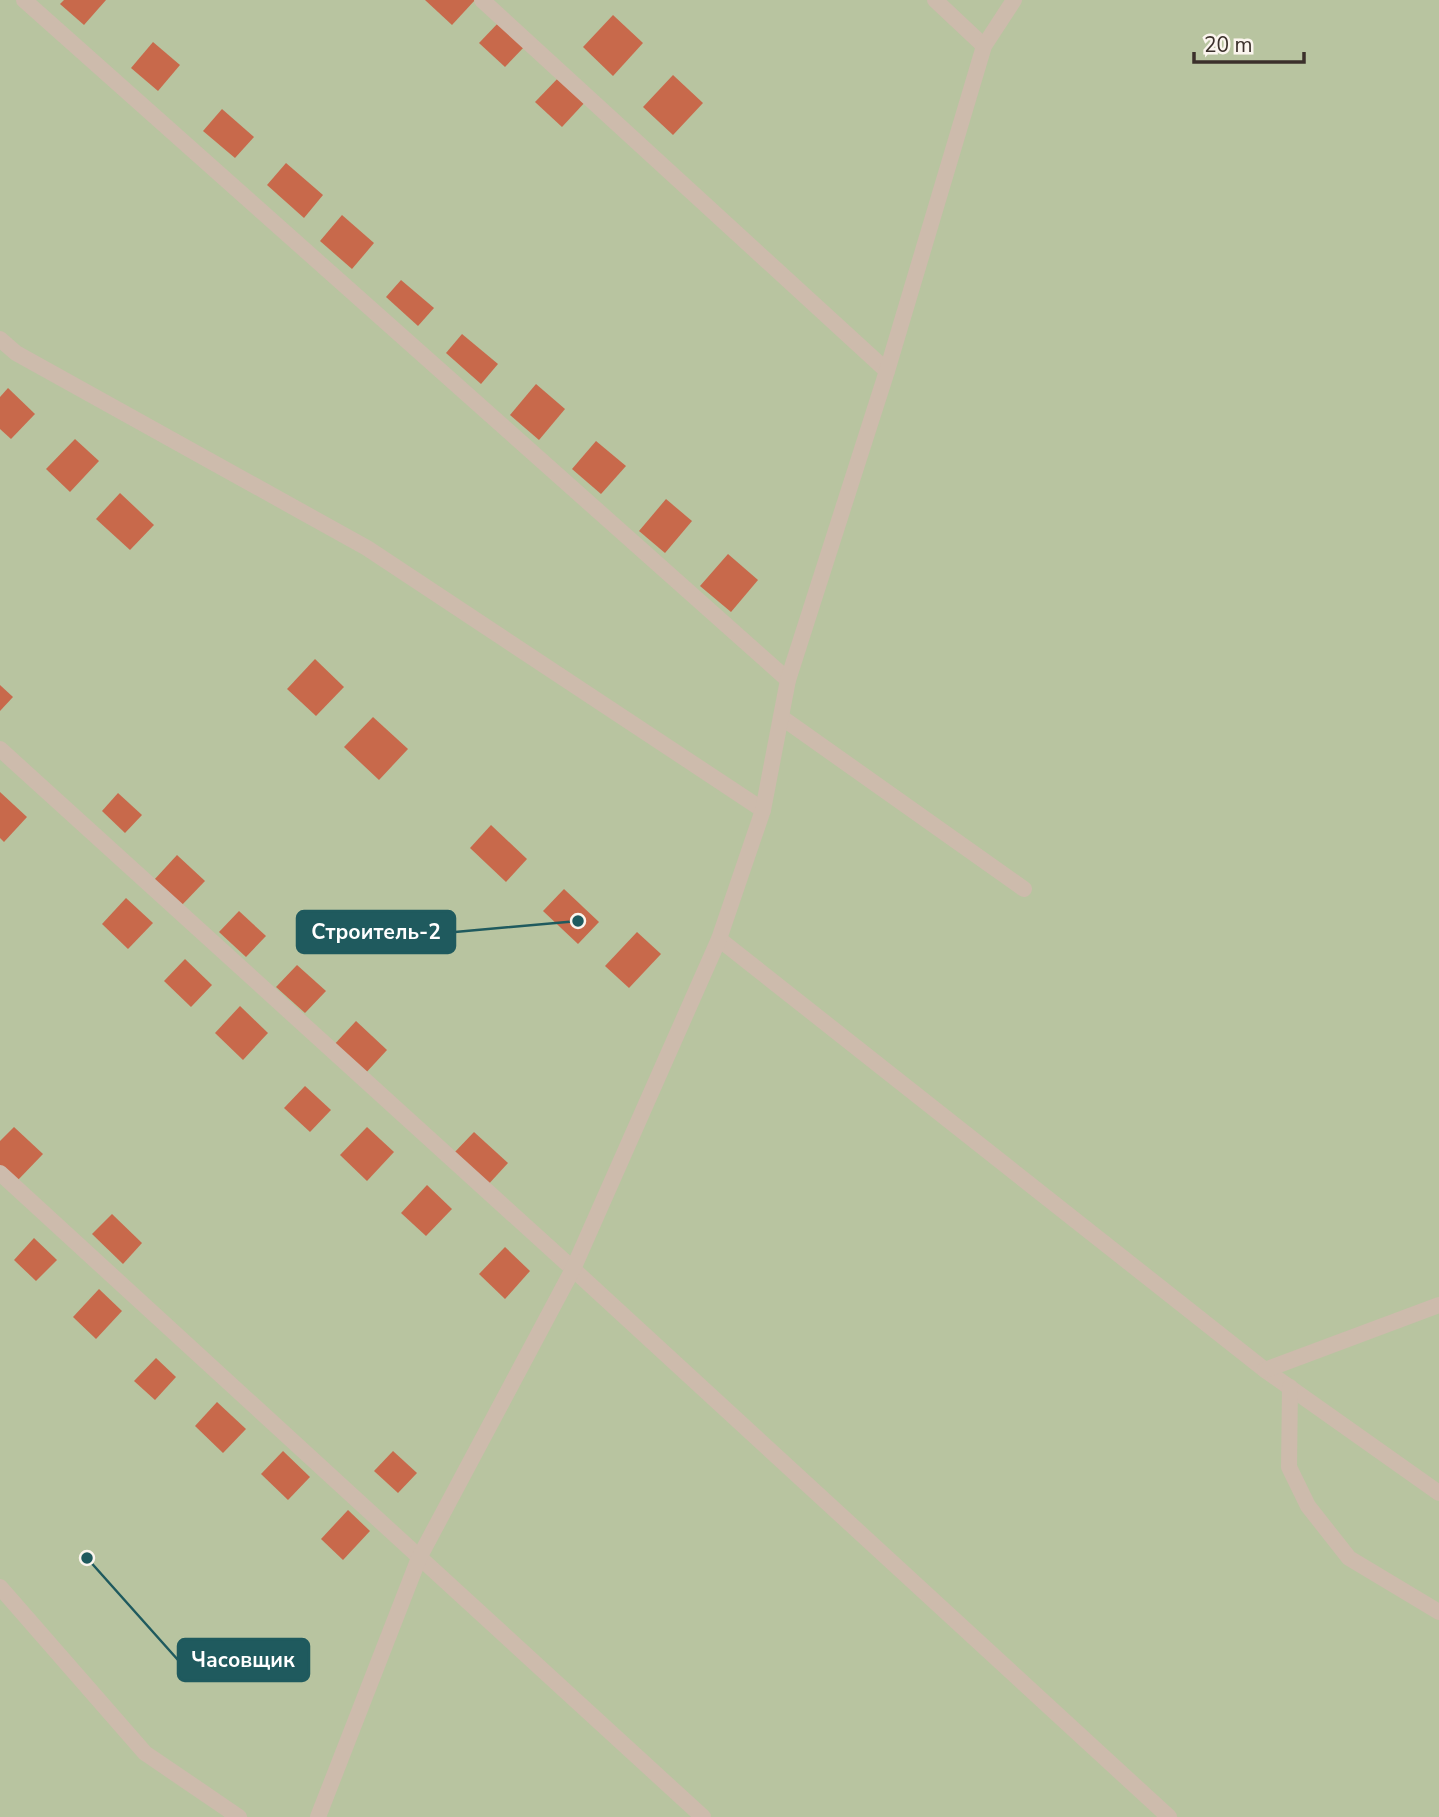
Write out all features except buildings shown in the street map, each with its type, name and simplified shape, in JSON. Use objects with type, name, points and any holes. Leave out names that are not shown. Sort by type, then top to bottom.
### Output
[{"type":"lane","points":[[24,0],[788,680]]},
{"type":"lane","points":[[482,0],[887,371]]},
{"type":"lane","points":[[934,0],[984,46]]},
{"type":"lane","points":[[318,1817],[419,1558],[573,1269],[719,939],[763,810],[788,680],[887,371],[984,46],[1014,0]]},
{"type":"lane","points":[[0,339],[16,354],[367,548],[763,810]]},
{"type":"lane","points":[[781,717],[1024,889]]},
{"type":"lane","points":[[0,749],[573,1269],[1169,1817]]},
{"type":"lane","points":[[719,939],[1265,1370],[1439,1493]]},
{"type":"lane","points":[[0,1173],[703,1817]]},
{"type":"lane","points":[[1265,1370],[1439,1305]]},
{"type":"lane","points":[[1290,1387],[1289,1467],[1308,1506],[1349,1558],[1439,1612]]},
{"type":"lane","points":[[0,1587],[145,1753],[239,1817]]},
{"type":"green space","points":[[0,0],[1439,0],[1439,1817],[0,1817]]},
{"type":"place","name":"Строитель-2","points":[[578,921]]},
{"type":"place","name":"Часовщик","points":[[87,1558]]}]
